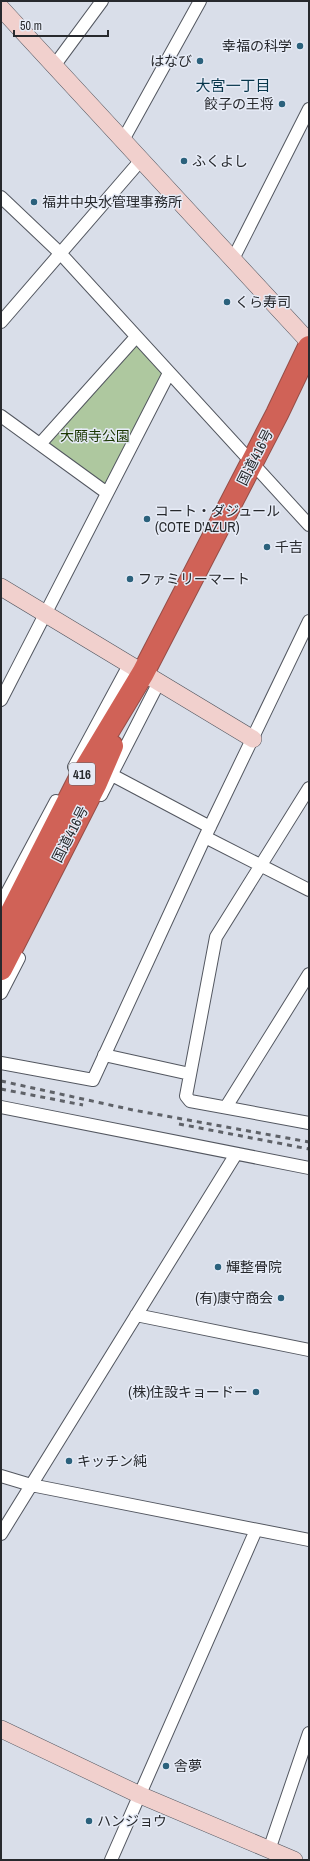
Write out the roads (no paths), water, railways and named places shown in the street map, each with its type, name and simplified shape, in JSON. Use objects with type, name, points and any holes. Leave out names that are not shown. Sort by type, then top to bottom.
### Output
[{"type":"highway","name":"国道416号","points":[[1,933],[36,883],[96,783],[144,673],[252,464],[309,347]]},
{"type":"highway","name":"国道416号","points":[[1,969],[36,883]]},
{"type":"street","points":[[54,66],[102,1]]},
{"type":"street","points":[[122,140],[200,1]]},
{"type":"street","points":[[1,8],[309,342]]},
{"type":"street","points":[[232,259],[309,109]]},
{"type":"street","points":[[1,322],[141,160]]},
{"type":"street","points":[[1,197],[60,253],[309,525]]},
{"type":"street","points":[[40,444],[136,337]]},
{"type":"street","points":[[1,700],[169,373]]},
{"type":"street","points":[[1,416],[107,493]]},
{"type":"street","points":[[1,586],[253,739]]},
{"type":"street","points":[[1,1063],[92,1080],[309,621]]},
{"type":"street","points":[[1,993],[112,775],[144,673]]},
{"type":"street","points":[[1,903],[144,673]]},
{"type":"street","points":[[112,775],[260,865],[309,890]]},
{"type":"street","points":[[309,788],[216,937],[186,1096],[190,1101],[309,1123]]},
{"type":"street","points":[[226,1107],[309,974]]},
{"type":"street","points":[[104,1055],[190,1074]]},
{"type":"street","points":[[1,1107],[309,1168]]},
{"type":"street","points":[[1,1534],[236,1154]]},
{"type":"street","points":[[136,1315],[309,1350]]},
{"type":"street","points":[[1,1476],[31,1485],[309,1540]]},
{"type":"street","points":[[111,1860],[256,1530]]},
{"type":"street","points":[[1,1729],[140,1795],[294,1860]]},
{"type":"street","points":[[269,1850],[309,1733]]},
{"type":"railway","points":[[1,1081],[133,1110],[309,1142]]},
{"type":"railway","points":[[1,1089],[83,1105]]},
{"type":"railway","points":[[179,1124],[309,1149]]},
{"type":"place","name":"幸福の科学","points":[[300,46]]},
{"type":"place","name":"はなび","points":[[200,61]]},
{"type":"place","name":"餃子の王将","points":[[282,104]]},
{"type":"place","name":"ふくよし","points":[[184,161]]},
{"type":"place","name":"福井中央水管理事務所","points":[[34,202]]},
{"type":"place","name":"くら寿司","points":[[227,302]]},
{"type":"place","name":"コート・ダジュール (COTE D'AZUR)","points":[[147,519]]},
{"type":"place","name":"千吉","points":[[267,547]]},
{"type":"place","name":"ファミリーマート","points":[[130,579]]},
{"type":"place","name":"輝整骨院","points":[[218,1267]]},
{"type":"place","name":"(有)康守商会","points":[[281,1298]]},
{"type":"place","name":"(株)住設キョードー","points":[[256,1392]]},
{"type":"place","name":"キッチン純","points":[[69,1461]]},
{"type":"place","name":"舎夢","points":[[166,1766]]},
{"type":"place","name":"ハンジョウ","points":[[89,1821]]},
{"type":"district","name":"大宮一丁目","points":[[233,85]]},
{"type":"park label","name":"大願寺公園","points":[[95,436]]}]
